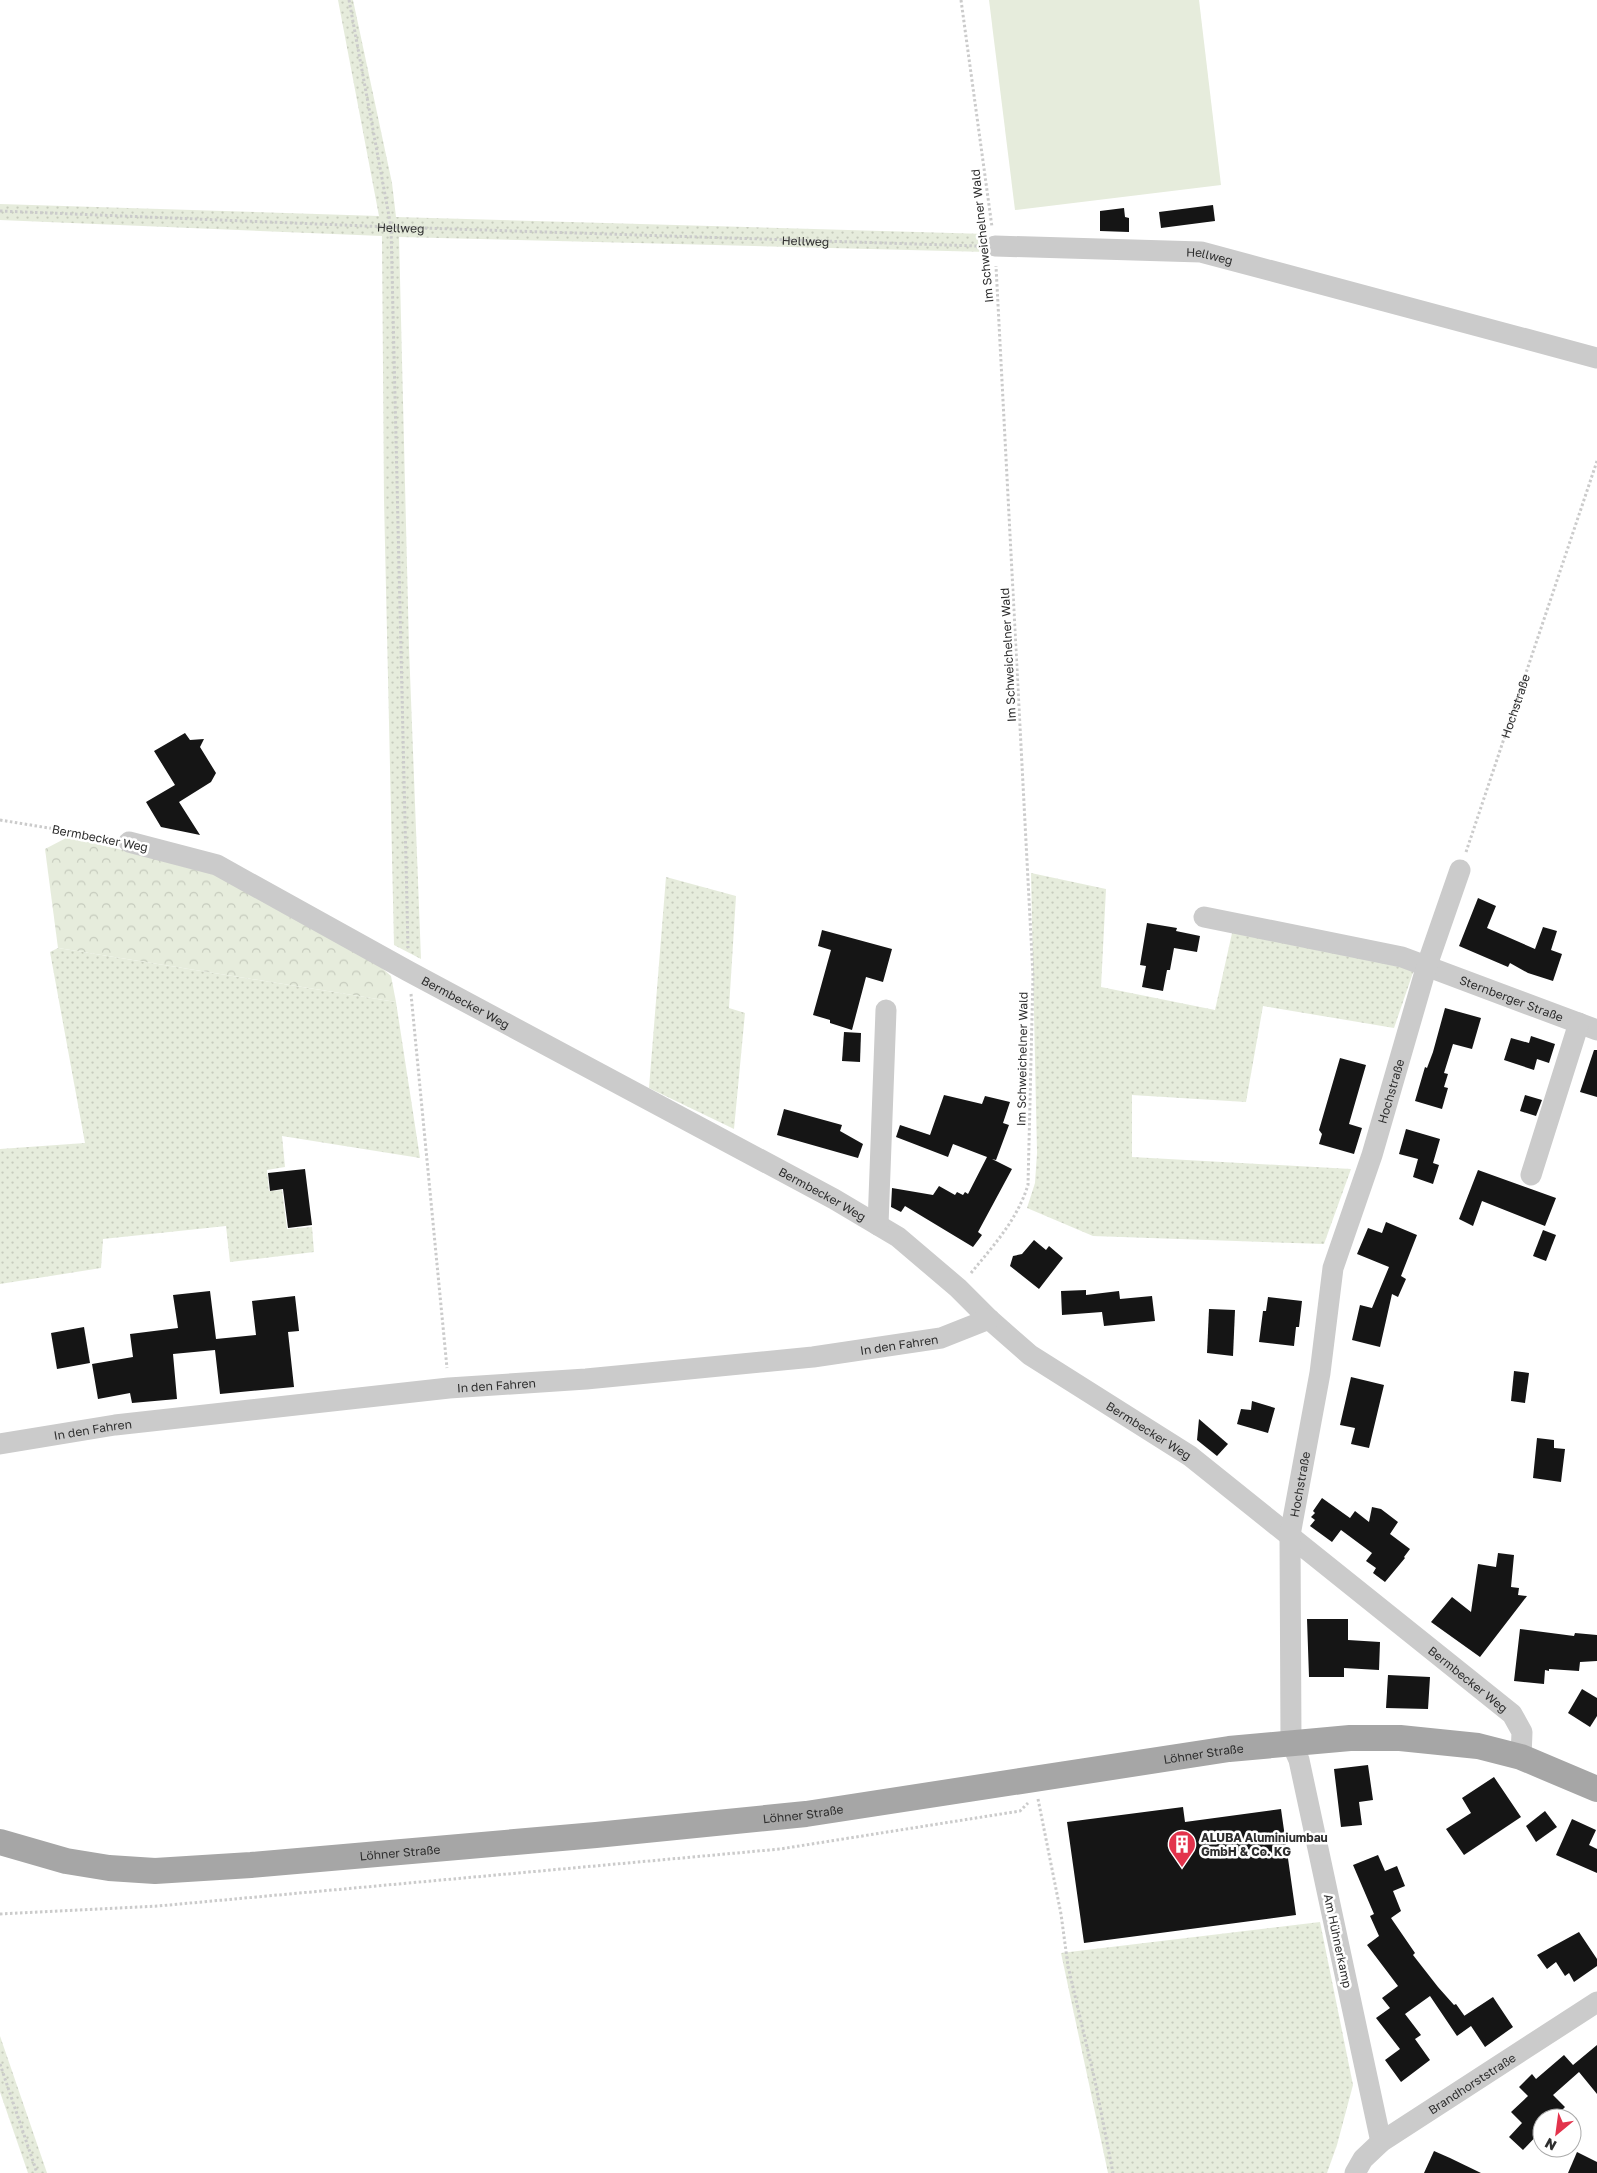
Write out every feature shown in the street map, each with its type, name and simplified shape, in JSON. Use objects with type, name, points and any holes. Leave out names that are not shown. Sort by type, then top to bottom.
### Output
[{"type":"main road","name":"Löhner Straße","points":[[0,1842],[66,1862],[109,1868],[164,1870],[596,1835],[806,1814],[1229,1749],[1350,1738],[1400,1738],[1478,1746],[1522,1757],[1597,1789]]},
{"type":"street","name":"Hellweg","points":[[995,246],[1201,252],[1597,358]]},
{"type":"street","name":"Bermbecker Weg","points":[[129,842],[217,865],[408,971],[834,1199],[898,1237],[958,1288],[989,1319],[1030,1355],[1190,1456],[1512,1714],[1522,1732],[1522,1757]]},
{"type":"street","name":"Hochstraße","points":[[1291,1742],[1290,1535],[1320,1372],[1333,1268],[1372,1155],[1427,965],[1460,870]]},
{"type":"street","name":"Sternberger Straße","points":[[1204,917],[1402,957],[1588,1026]]},
{"type":"street","points":[[878,1225],[886,1010]]},
{"type":"street","points":[[1531,1175],[1588,1026]]},
{"type":"street","name":"In den Fahren","points":[[0,1444],[115,1426],[449,1388],[586,1379],[814,1357],[941,1338],[989,1319]]},
{"type":"street","name":"Am Hühnerkamp","points":[[1291,1742],[1299,1760],[1381,2142]]},
{"type":"street","name":"Brandhorststraße","points":[[1355,2173],[1363,2159],[1381,2142],[1597,2002]]},
{"type":"path","points":[[349,0],[391,227],[408,971],[449,1388]]},
{"type":"path","name":"Im Schweichelner Wald","points":[[958,1288],[1012,1223],[1023,1203],[1028,1185],[1033,976],[995,246],[961,0]]},
{"type":"path","name":"Hellweg","points":[[0,211],[391,227],[995,246]]},
{"type":"path","name":"Hochstraße","points":[[1460,870],[1597,461]]},
{"type":"path","name":"Bermbecker Weg","points":[[0,820],[129,842]]},
{"type":"path","points":[[1034,1778],[1061,1914],[1068,1966],[1096,2081],[1114,2173]]},
{"type":"path","points":[[0,2064],[37,2173]]},
{"type":"green space","points":[[338,0],[353,0],[392,183],[396,217],[986,234],[987,252],[399,237],[409,648],[421,959],[394,945],[384,500],[382,236],[0,220],[0,204],[379,216]]},
{"type":"green space","points":[[989,0],[1199,0],[1221,185],[1015,210]]},
{"type":"green space","points":[[68,837],[206,870],[365,953],[391,976],[396,1002],[58,948],[45,849]]},
{"type":"green space","points":[[1031,873],[1106,889],[1101,987],[1215,1010],[1236,915],[1419,955],[1394,1028],[1263,1006],[1246,1102],[1132,1095],[1132,1157],[1351,1169],[1324,1244],[1093,1236],[1027,1208],[1035,1183],[1037,1153]]},
{"type":"green space","points":[[666,877],[736,896],[729,1008],[745,1013],[734,1129],[649,1088]]},
{"type":"green space","points":[[58,948],[396,1002],[420,1158],[282,1136],[285,1167],[267,1170],[269,1191],[282,1190],[287,1229],[312,1227],[314,1252],[230,1262],[226,1226],[103,1239],[101,1268],[0,1284],[0,1149],[85,1143],[50,952]]},
{"type":"green space","points":[[1320,1922],[1353,2085],[1337,2145],[1327,2173],[1108,2173],[1061,1953]]},
{"type":"green space","points":[[0,2036],[47,2173],[28,2173],[0,2092]]},
{"type":"building","points":[[1213,205],[1215,221],[1161,228],[1159,212]]},
{"type":"building","points":[[1124,208],[1125,217],[1129,218],[1129,232],[1100,231],[1100,211]]},
{"type":"building","points":[[185,733],[190,740],[204,739],[200,747],[216,773],[211,782],[179,802],[200,835],[161,827],[146,802],[175,785],[154,751]]},
{"type":"building","points":[[1478,898],[1496,906],[1487,928],[1535,949],[1543,927],[1557,931],[1551,950],[1562,954],[1553,981],[1528,973],[1510,963],[1508,967],[1459,946]]},
{"type":"building","points":[[1147,923],[1177,928],[1176,931],[1200,936],[1197,952],[1174,948],[1170,970],[1167,970],[1163,991],[1142,987],[1146,966],[1140,965]]},
{"type":"building","points":[[822,930],[892,949],[883,982],[866,977],[852,1030],[813,1015],[831,950],[818,946]]},
{"type":"building","points":[[1445,1008],[1481,1018],[1472,1049],[1453,1044],[1444,1073],[1448,1074],[1444,1087],[1448,1088],[1442,1109],[1415,1101],[1425,1067],[1427,1068],[1433,1052]]},
{"type":"building","points":[[844,1032],[861,1033],[860,1062],[842,1061]]},
{"type":"building","points":[[1531,1036],[1555,1044],[1549,1063],[1537,1059],[1534,1070],[1504,1060],[1511,1038],[1529,1043]]},
{"type":"building","points":[[1594,1050],[1597,1050],[1597,1097],[1580,1092]]},
{"type":"building","points":[[1340,1058],[1366,1065],[1349,1124],[1362,1128],[1354,1154],[1319,1144],[1322,1134],[1319,1130]]},
{"type":"building","points":[[944,1095],[982,1104],[985,1096],[1010,1102],[1003,1123],[1009,1125],[996,1160],[992,1159],[1012,1169],[978,1232],[982,1235],[973,1247],[905,1206],[901,1212],[891,1207],[892,1188],[933,1195],[939,1186],[955,1195],[957,1192],[963,1195],[965,1192],[968,1194],[987,1157],[953,1144],[948,1157],[896,1137],[900,1125],[930,1135]]},
{"type":"building","points":[[1525,1095],[1542,1100],[1536,1116],[1520,1111]]},
{"type":"building","points":[[784,1109],[842,1125],[840,1131],[863,1144],[858,1158],[777,1135]]},
{"type":"building","points":[[1406,1129],[1440,1139],[1433,1163],[1439,1165],[1433,1184],[1413,1177],[1418,1159],[1399,1154]]},
{"type":"building","points":[[305,1169],[312,1225],[288,1228],[283,1189],[270,1191],[268,1173]]},
{"type":"building","points":[[1478,1170],[1556,1198],[1545,1226],[1482,1201],[1473,1226],[1459,1219]]},
{"type":"building","points":[[1386,1222],[1417,1235],[1401,1276],[1406,1279],[1398,1297],[1392,1294],[1380,1347],[1352,1340],[1360,1305],[1372,1308],[1389,1267],[1357,1254],[1368,1228],[1382,1233]]},
{"type":"building","points":[[1543,1230],[1556,1235],[1546,1261],[1533,1256]]},
{"type":"building","points":[[1034,1240],[1046,1250],[1049,1246],[1063,1258],[1039,1289],[1010,1266],[1013,1256],[1022,1254]]},
{"type":"building","points":[[1086,1290],[1086,1295],[1119,1291],[1120,1299],[1152,1296],[1155,1321],[1104,1326],[1102,1312],[1062,1315],[1061,1291]]},
{"type":"building","points":[[210,1291],[216,1339],[256,1335],[252,1301],[295,1296],[299,1331],[288,1332],[294,1387],[220,1394],[215,1350],[173,1354],[177,1399],[132,1403],[130,1393],[98,1399],[92,1364],[133,1357],[130,1334],[178,1328],[173,1295]]},
{"type":"building","points":[[1268,1297],[1302,1301],[1299,1327],[1296,1327],[1294,1346],[1259,1342],[1263,1311],[1266,1311]]},
{"type":"building","points":[[1209,1309],[1235,1310],[1233,1356],[1207,1353]]},
{"type":"building","points":[[84,1327],[90,1363],[57,1369],[51,1333]]},
{"type":"building","points":[[1514,1371],[1529,1373],[1525,1403],[1511,1401]]},
{"type":"building","points":[[1351,1377],[1384,1385],[1369,1448],[1351,1444],[1355,1428],[1340,1425]]},
{"type":"building","points":[[1252,1401],[1275,1408],[1268,1433],[1237,1424],[1241,1409],[1251,1410]]},
{"type":"building","points":[[1199,1419],[1228,1444],[1217,1456],[1197,1440]]},
{"type":"building","points":[[1537,1438],[1554,1440],[1554,1448],[1565,1449],[1561,1482],[1533,1478]]},
{"type":"building","points":[[1322,1498],[1350,1518],[1355,1511],[1369,1522],[1372,1507],[1381,1509],[1398,1522],[1390,1534],[1410,1549],[1385,1582],[1373,1573],[1376,1568],[1366,1561],[1372,1553],[1341,1530],[1332,1542],[1310,1526],[1315,1520],[1311,1517],[1315,1513],[1313,1511]]},
{"type":"building","points":[[1498,1553],[1514,1555],[1511,1587],[1519,1588],[1518,1595],[1527,1596],[1480,1657],[1431,1622],[1452,1597],[1471,1612],[1478,1564],[1496,1567]]},
{"type":"building","points":[[1307,1619],[1348,1619],[1348,1640],[1380,1642],[1379,1670],[1344,1668],[1344,1677],[1309,1677]]},
{"type":"building","points":[[1520,1629],[1574,1636],[1575,1633],[1597,1635],[1597,1661],[1580,1662],[1579,1671],[1545,1670],[1544,1684],[1514,1681]]},
{"type":"building","points":[[1388,1675],[1430,1677],[1428,1709],[1386,1708]]},
{"type":"building","points":[[1582,1689],[1597,1698],[1597,1716],[1590,1727],[1568,1713]]},
{"type":"building","points":[[1368,1765],[1373,1800],[1359,1802],[1362,1825],[1341,1827],[1334,1769]]},
{"type":"building","points":[[1494,1777],[1521,1817],[1464,1855],[1446,1829],[1471,1813],[1462,1798]]},
{"type":"building","name":"ALUBA Aluminiumbau GmbH & Co. KG","points":[[1183,1807],[1185,1822],[1281,1809],[1296,1915],[1084,1943],[1067,1822]]},
{"type":"building","points":[[1545,1811],[1557,1827],[1536,1842],[1526,1826]]},
{"type":"building","points":[[1572,1819],[1596,1830],[1589,1845],[1597,1849],[1597,1873],[1556,1855]]},
{"type":"building","points":[[1378,1855],[1385,1871],[1397,1866],[1405,1886],[1393,1891],[1401,1911],[1391,1918],[1415,1953],[1413,1955],[1438,1987],[1454,2005],[1456,2004],[1464,2016],[1493,1997],[1513,2027],[1485,2047],[1471,2026],[1457,2036],[1430,1996],[1405,2014],[1421,2035],[1415,2039],[1430,2060],[1401,2082],[1385,2060],[1400,2049],[1376,2018],[1390,2008],[1382,1998],[1398,1986],[1367,1945],[1379,1936],[1370,1916],[1374,1914],[1353,1865]]},
{"type":"building","points":[[1579,1932],[1597,1959],[1597,1966],[1574,1982],[1569,1973],[1565,1976],[1556,1962],[1547,1969],[1537,1955]]},
{"type":"building","points":[[1597,2045],[1597,2094],[1579,2072],[1553,2095],[1564,2108],[1532,2108],[1532,2141],[1523,2150],[1509,2137],[1522,2123],[1511,2112],[1528,2096],[1519,2087],[1532,2074],[1536,2079],[1564,2055],[1573,2065]]},
{"type":"building","points":[[1434,2151],[1450,2158],[1481,2173],[1424,2173]]},
{"type":"building","points":[[1582,2154],[1597,2162],[1597,2173],[1568,2173],[1574,2158],[1582,2158]]},
{"type":"place","name":"ALUBA Aluminiumbau GmbH & Co. KG","points":[[1182,1868]]}]
